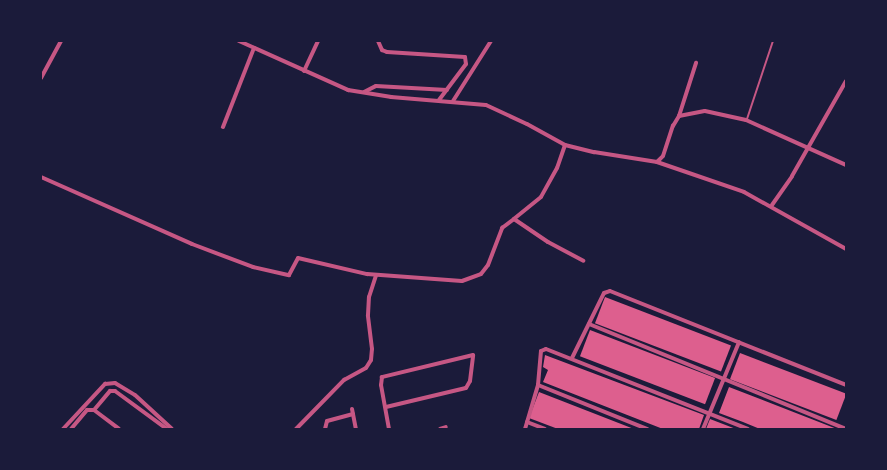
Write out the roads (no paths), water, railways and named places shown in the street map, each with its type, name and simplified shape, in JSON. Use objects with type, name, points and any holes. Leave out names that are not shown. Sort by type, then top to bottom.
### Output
[{"type":"street","points":[[41,78],[61,41]]},
{"type":"street","points":[[239,41],[348,90],[486,105],[501,111],[565,145],[657,162],[744,192],[772,205],[846,248]]},
{"type":"street","points":[[304,71],[318,41]]},
{"type":"street","points":[[378,41],[382,50],[387,52],[465,57],[466,64],[439,100]]},
{"type":"street","points":[[453,101],[491,41]]},
{"type":"street","points":[[223,127],[254,48]]},
{"type":"street","points":[[657,162],[663,156],[673,126],[679,116],[696,62]]},
{"type":"street","points":[[772,205],[846,81]]},
{"type":"street","points":[[364,92],[376,86],[446,90]]},
{"type":"street","points":[[679,116],[705,111],[746,120],[846,165]]},
{"type":"street","points":[[41,177],[192,244],[253,267],[291,275],[298,258],[376,275],[457,281],[481,274],[488,265],[502,228],[541,197],[555,174],[565,145]]},
{"type":"street","points":[[514,219],[548,242],[583,261]]},
{"type":"street","points":[[296,429],[344,380],[366,368],[371,360],[372,349],[368,315],[369,297],[376,275]]},
{"type":"street","points":[[572,358],[604,293],[610,291],[846,385]]},
{"type":"street","points":[[589,324],[846,429]]},
{"type":"street","points":[[703,429],[740,342]]},
{"type":"street","points":[[525,429],[538,385],[541,351],[546,349],[572,358],[748,429]]},
{"type":"street","points":[[386,407],[466,388],[470,381],[473,356],[385,375],[381,381],[389,429]]},
{"type":"street","points":[[63,429],[105,384],[115,383],[134,395],[172,429]]},
{"type":"street","points":[[538,385],[647,429]]},
{"type":"street","points":[[94,410],[108,392],[115,391],[167,429]]},
{"type":"street","points":[[70,429],[87,410],[94,410],[119,429]]},
{"type":"street","points":[[325,429],[327,420],[353,412],[356,429]]},
{"type":"street","points":[[527,422],[545,429]]},
{"type":"street","points":[[440,429],[446,427]]},
{"type":"lane","points":[[746,120],[773,41]]}]
